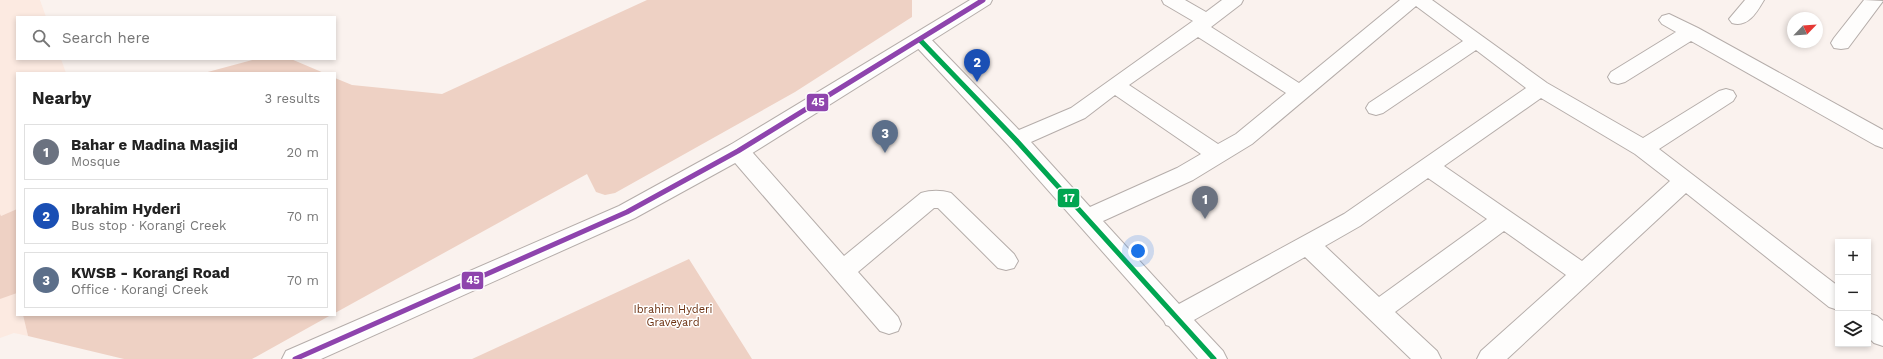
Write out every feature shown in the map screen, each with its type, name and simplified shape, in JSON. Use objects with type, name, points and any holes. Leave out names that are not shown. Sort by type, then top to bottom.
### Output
[{"type":"street","points":[[295,359],[626,212],[738,150],[920,40],[983,0]]},
{"type":"street","points":[[1172,0],[1202,24],[1300,93]]},
{"type":"street","points":[[1016,140],[1078,113],[1234,0]]},
{"type":"street","points":[[1087,218],[1185,174],[1244,139],[1412,0]]},
{"type":"street","points":[[1420,0],[1540,88],[1642,148],[1835,298]]},
{"type":"street","points":[[1739,19],[1755,0]]},
{"type":"street","points":[[1841,43],[1874,0]]},
{"type":"street","points":[[1669,20],[1883,140]]},
{"type":"street","points":[[1618,77],[1692,32]]},
{"type":"street","points":[[920,40],[1016,140],[1175,318],[1214,359]]},
{"type":"street","points":[[1376,108],[1476,41]]},
{"type":"street","points":[[1115,85],[1218,155]]},
{"type":"street","points":[[1175,318],[1352,220],[1540,88]]},
{"type":"street","points":[[1642,148],[1726,96]]},
{"type":"street","points":[[738,150],[842,272],[889,324]]},
{"type":"street","points":[[1428,166],[1583,274]]},
{"type":"street","points":[[1490,359],[1685,181]]},
{"type":"street","points":[[842,272],[929,199],[943,199],[1006,261]]},
{"type":"street","points":[[1378,311],[1503,219]]},
{"type":"street","points":[[1307,244],[1428,359]]},
{"type":"street","points":[[1871,325],[1883,335]]},
{"type":"shaded area","points":[[0,0],[40,0],[46,16],[16,16],[16,60],[61,60],[66,72],[16,72],[16,209],[1,216],[16,285],[16,316],[23,316],[28,336],[14,333],[0,338]]},
{"type":"green space","points":[[647,0],[912,0],[912,17],[795,92],[615,193],[605,195],[596,192],[587,174],[336,312],[336,78],[352,85],[442,94]]},
{"type":"green space","points":[[252,60],[293,60],[322,72],[208,72]]},
{"type":"green space","points":[[16,209],[16,293],[0,299],[0,214],[1,216]]},
{"type":"green space","name":"Ibrahim Hyderi Graveyard","points":[[689,259],[752,359],[472,359]]},
{"type":"green space","points":[[23,316],[329,316],[252,359],[124,359],[28,336]]},
{"type":"transit line","name":"45","points":[[295,359],[627,212],[738,151],[983,0]]},
{"type":"transit line","name":"17","points":[[920,40],[1016,140],[1214,359]]},
{"type":"place","name":"Ibrahim Hyderi","points":[[977,82]]},
{"type":"place","name":"KWSB - Korangi Road","points":[[885,153]]},
{"type":"place","name":"Bahar e Madina Masjid","points":[[1205,219]]}]
